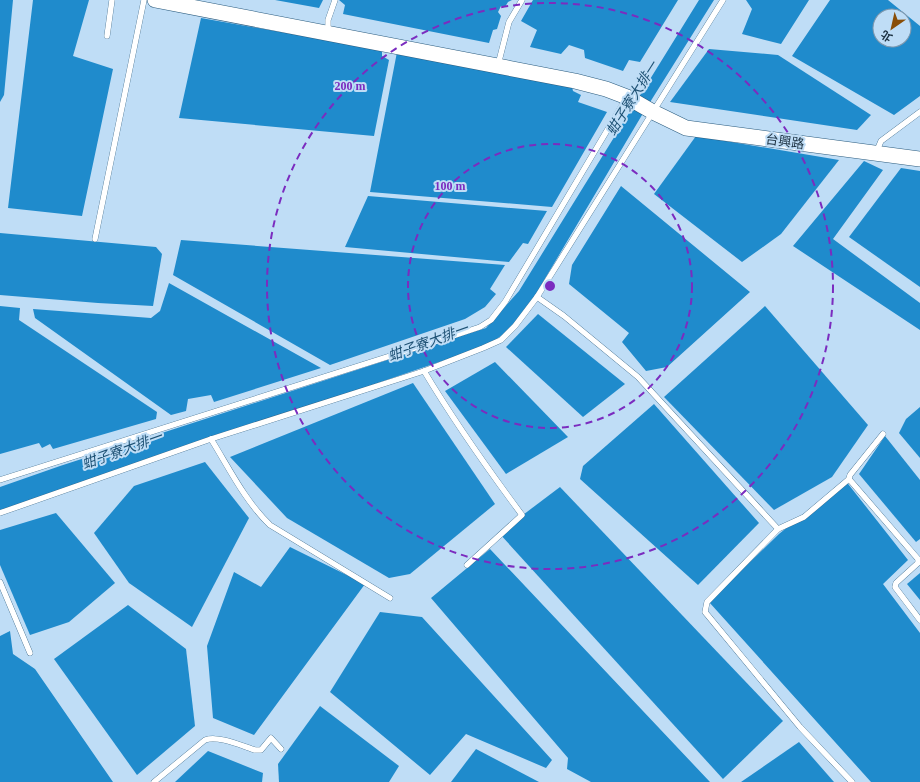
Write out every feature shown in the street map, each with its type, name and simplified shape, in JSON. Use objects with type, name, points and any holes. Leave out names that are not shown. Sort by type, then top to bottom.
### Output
[{"type":"street","name":"台興路","points":[[155,0],[575,81],[606,89],[627,97],[686,128],[920,159]]},
{"type":"lane","points":[[107,36],[112,0]]},
{"type":"lane","points":[[95,239],[144,0]]},
{"type":"lane","points":[[328,33],[328,20],[335,0]]},
{"type":"lane","points":[[497,66],[509,22],[522,0]]},
{"type":"lane","points":[[0,513],[210,439],[424,371],[501,340],[515,326],[537,297],[723,0]]},
{"type":"lane","points":[[0,480],[480,327],[490,320],[505,302],[627,97]]},
{"type":"lane","points":[[876,153],[881,141],[920,112]]},
{"type":"lane","points":[[537,297],[564,316],[638,377],[778,529]]},
{"type":"lane","points":[[424,371],[450,416],[522,515],[467,564]]},
{"type":"lane","points":[[852,782],[800,727],[705,612],[707,602],[778,529],[804,517],[849,480],[850,475],[883,434]]},
{"type":"lane","points":[[210,439],[251,504],[260,516],[270,525],[390,598]]},
{"type":"lane","points":[[849,480],[918,559],[918,564],[896,583],[895,587],[920,620]]},
{"type":"lane","points":[[0,582],[30,653]]},
{"type":"lane","points":[[154,782],[210,738],[219,739],[255,750],[261,750],[271,738],[282,749]]},
{"type":"water","points":[[0,0],[13,0],[4,95],[0,102]]},
{"type":"water","points":[[33,0],[89,0],[73,56],[113,69],[82,216],[8,208]]},
{"type":"water","points":[[275,0],[323,0],[319,8]]},
{"type":"water","points":[[339,0],[512,0],[508,2],[505,7],[501,6],[498,12],[501,16],[497,29],[493,30],[489,43],[343,14],[345,5]]},
{"type":"water","points":[[533,0],[678,0],[640,62],[629,60],[623,71],[585,58],[584,50],[569,45],[561,54],[530,47],[537,30],[521,21]]},
{"type":"water","name":"蚶子寮大排一","points":[[699,0],[714,0],[642,115],[530,304],[510,330],[486,346],[0,512],[0,487],[60,466],[486,328],[519,291]]},
{"type":"water","points":[[746,0],[809,0],[781,44],[742,34],[752,9]]},
{"type":"water","points":[[830,0],[888,0],[898,8],[872,8],[872,48],[912,48],[912,20],[920,26],[920,96],[894,115],[792,56]]},
{"type":"water","points":[[201,18],[382,50],[382,56],[389,60],[374,136],[179,118]]},
{"type":"water","points":[[709,49],[778,55],[871,115],[857,130],[670,102]]},
{"type":"water","points":[[397,52],[572,87],[573,91],[581,95],[578,102],[607,112],[552,207],[370,192]]},
{"type":"water","points":[[696,136],[839,160],[781,234],[742,262],[654,194]]},
{"type":"water","points":[[864,161],[883,170],[833,239],[920,303],[920,330],[793,246]]},
{"type":"water","points":[[901,168],[920,171],[920,287],[849,237]]},
{"type":"water","points":[[621,186],[750,292],[667,367],[646,371],[622,342],[629,333],[569,284],[572,265]]},
{"type":"water","points":[[368,196],[547,211],[528,244],[523,243],[509,262],[345,247]]},
{"type":"water","points":[[0,233],[156,247],[162,254],[153,306],[0,295]]},
{"type":"water","points":[[181,240],[505,265],[490,289],[496,294],[485,307],[465,319],[330,365],[173,275]]},
{"type":"water","points":[[169,283],[321,368],[214,402],[211,395],[188,399],[186,411],[171,415],[35,318],[33,309],[151,318],[160,311]]},
{"type":"water","points":[[0,306],[20,308],[19,320],[157,412],[156,419],[53,449],[50,444],[42,448],[39,443],[0,454]]},
{"type":"water","points":[[765,306],[868,425],[832,477],[774,510],[664,397]]},
{"type":"water","points":[[538,314],[625,384],[583,417],[506,347]]},
{"type":"water","points":[[495,362],[568,437],[506,474],[445,391]]},
{"type":"water","points":[[413,383],[495,504],[410,574],[389,578],[287,518],[230,457]]},
{"type":"water","points":[[654,404],[759,523],[698,585],[580,479],[583,466]]},
{"type":"water","points":[[920,407],[920,458],[899,433],[906,419]]},
{"type":"water","points":[[885,436],[920,480],[920,539],[916,542],[859,474]]},
{"type":"water","points":[[205,462],[249,518],[192,627],[129,583],[94,533],[134,486]]},
{"type":"water","points":[[845,480],[908,560],[883,584],[920,633],[920,782],[871,782],[709,602],[779,534]]},
{"type":"water","points":[[560,487],[783,721],[723,779],[499,533]]},
{"type":"water","points":[[56,513],[115,583],[69,622],[30,635],[0,565],[0,530]]},
{"type":"water","points":[[290,547],[365,584],[254,735],[213,718],[207,646],[234,572],[261,587]]},
{"type":"water","points":[[490,549],[710,782],[591,782],[567,769],[568,758],[431,598]]},
{"type":"water","points":[[920,573],[920,600],[907,584]]},
{"type":"water","points":[[128,605],[186,649],[195,726],[137,775],[54,659]]},
{"type":"water","points":[[380,612],[422,617],[552,760],[546,768],[466,734],[430,775],[330,692]]},
{"type":"water","points":[[10,631],[13,654],[35,669],[113,782],[0,782],[0,636]]},
{"type":"water","points":[[320,706],[399,766],[389,782],[279,782],[278,764]]},
{"type":"water","points":[[799,742],[834,782],[741,782]]},
{"type":"water","points":[[476,749],[539,782],[451,782]]},
{"type":"water","points":[[208,751],[263,773],[262,782],[175,782]]}]
